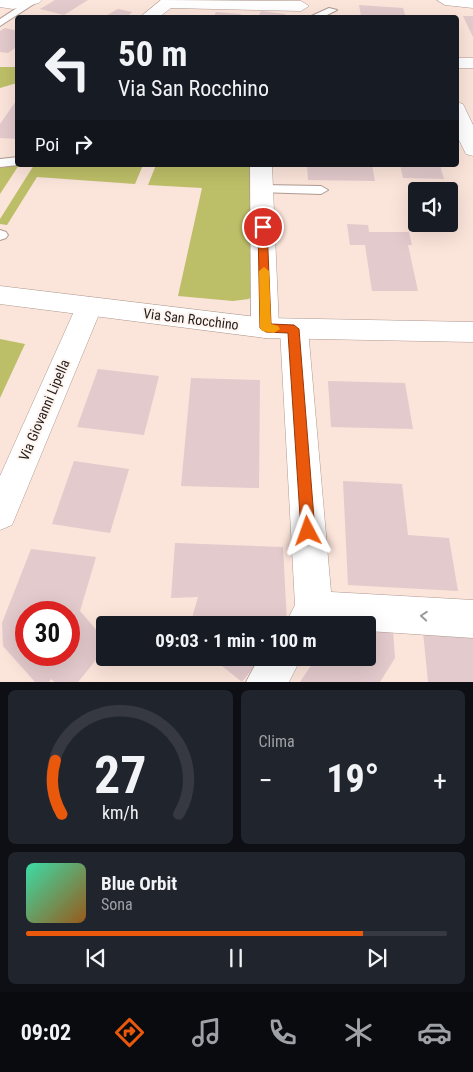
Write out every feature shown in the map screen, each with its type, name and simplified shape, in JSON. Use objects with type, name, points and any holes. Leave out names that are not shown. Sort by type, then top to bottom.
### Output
[{"type":"street","points":[[445,0],[473,3]]},
{"type":"street","points":[[0,2],[13,4],[33,1]]},
{"type":"street","points":[[151,15],[167,3],[305,10]]},
{"type":"street","points":[[459,63],[473,63]]},
{"type":"street","points":[[459,115],[473,150]]},
{"type":"street","points":[[261,167],[262,190],[280,329],[309,616]]},
{"type":"street","name":"Via San Rocchino","points":[[0,295],[280,329],[473,332]]},
{"type":"street","name":"Via Giovanni Lipella","points":[[3,497],[89,307]]},
{"type":"street","points":[[376,618],[473,619]]},
{"type":"street","points":[[266,682],[277,666]]},
{"type":"lane","points":[[0,23],[33,1]]},
{"type":"lane","points":[[305,10],[332,10]]},
{"type":"lane","points":[[0,163],[15,161]]},
{"type":"lane","points":[[262,190],[321,190]]},
{"type":"shaded area","points":[[0,67],[15,67],[15,84],[0,88]]},
{"type":"shaded area","points":[[15,166],[18,167],[0,194],[0,168]]},
{"type":"shaded area","points":[[33,167],[142,167],[135,184],[37,177],[7,225],[0,224],[0,219]]},
{"type":"shaded area","points":[[155,167],[251,167],[251,296],[249,299],[233,301],[178,296],[202,188],[148,185]]},
{"type":"shaded area","points":[[0,339],[25,344],[0,398]]},
{"type":"building","points":[[55,0],[88,0],[64,15],[40,9]]},
{"type":"building","points":[[359,5],[403,8],[405,15],[361,15]]},
{"type":"building","points":[[118,9],[132,12],[129,15],[107,15]]},
{"type":"building","points":[[261,11],[286,14],[286,15],[259,15]]},
{"type":"building","points":[[216,12],[241,14],[240,15],[214,15]]},
{"type":"building","points":[[463,16],[473,16],[473,37]]},
{"type":"building","points":[[5,28],[15,30],[15,48],[8,53],[0,52],[0,31]]},
{"type":"building","points":[[15,102],[15,139],[0,138],[0,124]]},
{"type":"building","points":[[307,167],[372,167],[375,181],[308,180]]},
{"type":"building","points":[[400,167],[441,167],[444,179],[403,178]]},
{"type":"building","points":[[347,224],[368,225],[369,232],[409,232],[412,245],[408,245],[418,291],[372,291],[365,245],[350,245]]},
{"type":"building","points":[[98,369],[159,376],[144,435],[77,427]]},
{"type":"building","points":[[191,378],[260,380],[259,488],[181,486]]},
{"type":"building","points":[[328,381],[405,383],[413,429],[331,427]]},
{"type":"building","points":[[74,461],[129,469],[110,533],[52,524]]},
{"type":"building","points":[[343,481],[402,484],[408,535],[449,538],[458,591],[348,585]]},
{"type":"building","points":[[175,543],[283,547],[287,616],[193,616],[198,597],[171,598]]},
{"type":"building","points":[[31,549],[96,557],[80,611],[80,601],[15,601],[15,660],[3,646],[2,623]]},
{"type":"building","points":[[80,611],[96,630],[96,660],[78,682],[55,682],[51,679],[49,682],[35,682],[21,666],[80,666]]},
{"type":"building","points":[[376,630],[393,631],[395,658],[380,682],[300,682],[311,666],[376,666]]},
{"type":"building","points":[[423,632],[473,636],[473,682],[428,682]]},
{"type":"building","points":[[222,666],[255,666],[242,682]]},
{"type":"slow traffic","points":[[264,271],[266,328],[274,329]]},
{"type":"route","points":[[263,227],[266,328],[294,329],[308,531]]}]
